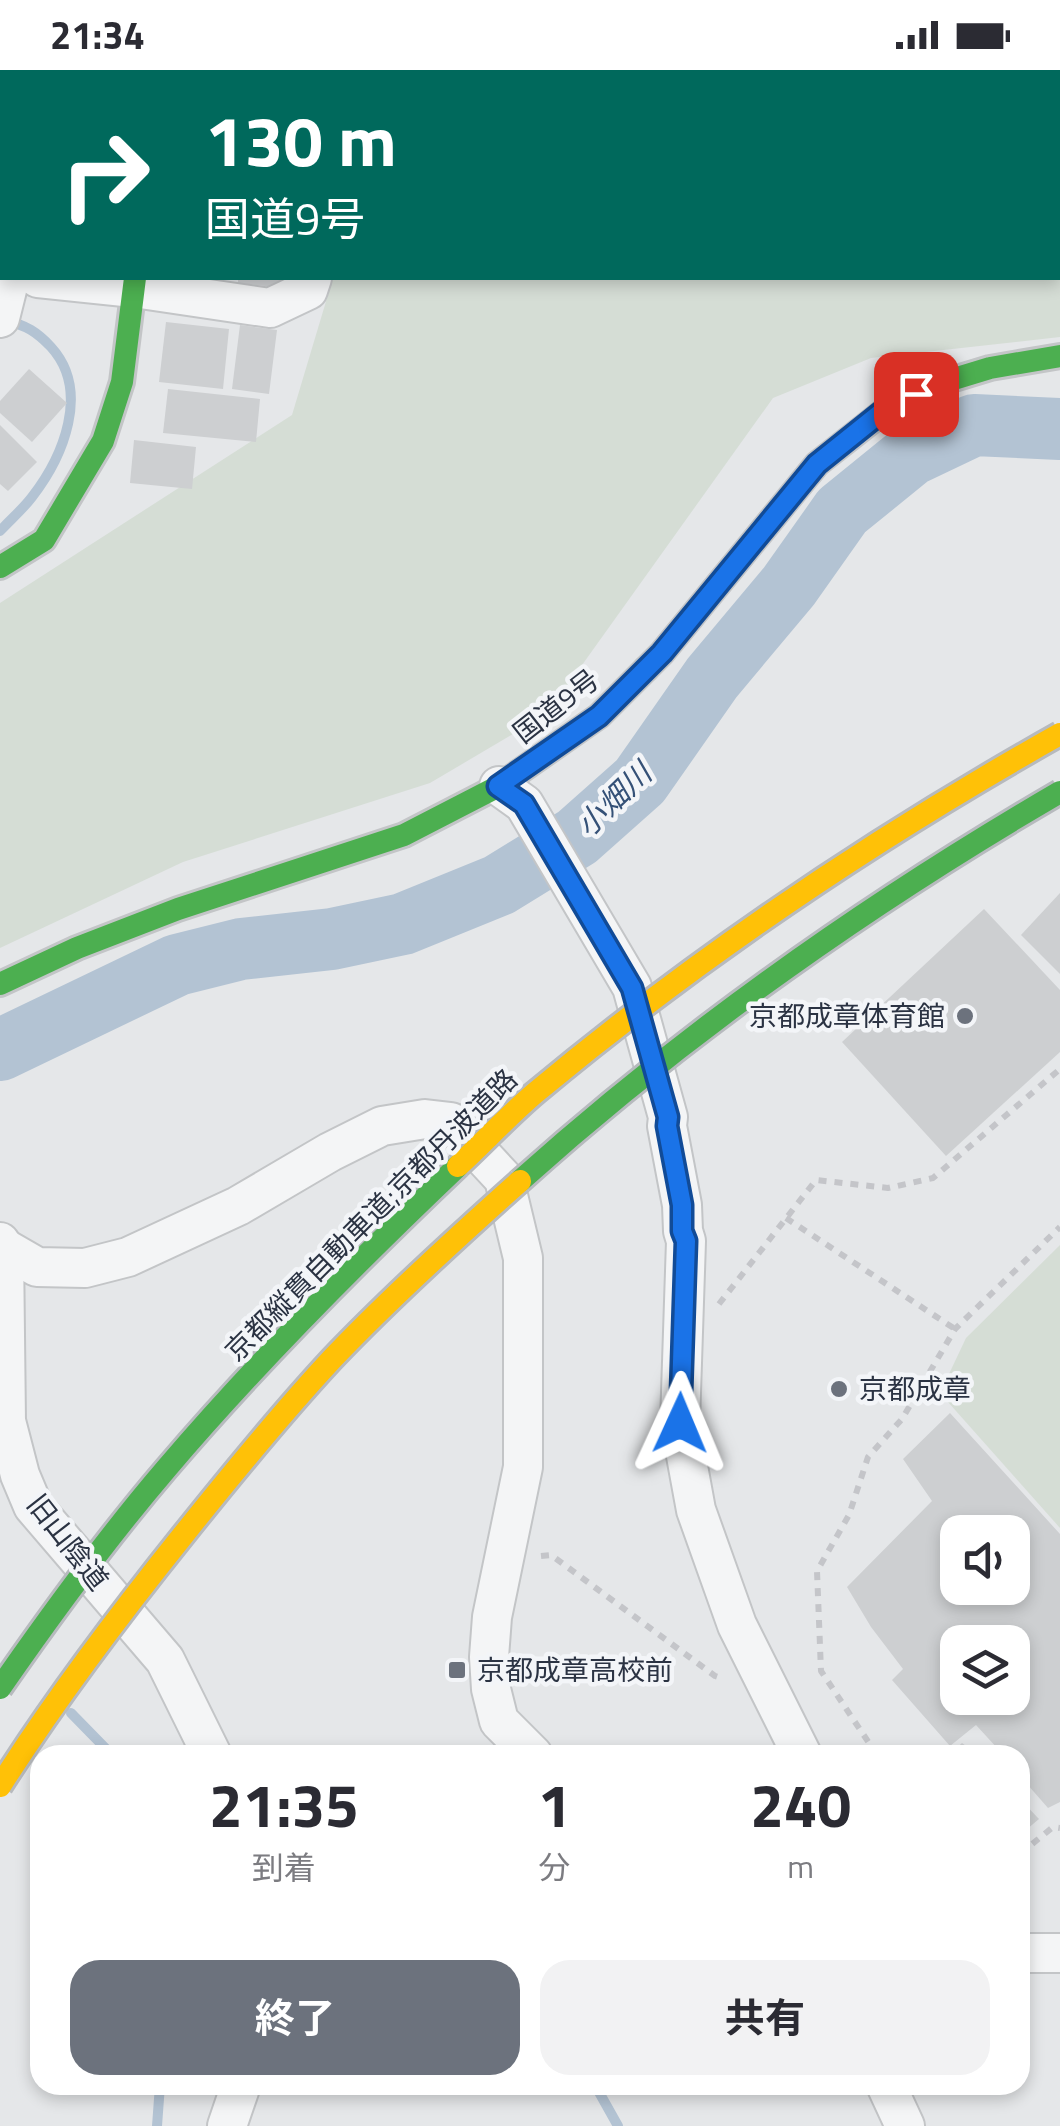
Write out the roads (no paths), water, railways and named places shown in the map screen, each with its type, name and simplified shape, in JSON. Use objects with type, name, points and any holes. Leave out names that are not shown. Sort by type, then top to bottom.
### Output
[{"type":"main road","points":[[0,567],[44,540],[103,441],[122,382],[134,283]]},
{"type":"main road","name":"国道9号","points":[[0,984],[77,948],[178,909],[512,795],[662,653],[817,464],[888,407],[944,382],[990,368],[1060,356]]},
{"type":"main road","name":"京都縦貫自動車道;京都丹波道路","points":[[0,1688],[49,1618],[166,1469],[289,1334],[404,1217],[533,1095],[664,991],[824,878],[972,784],[1060,734]]},
{"type":"main road","points":[[0,1786],[93,1650],[211,1500],[325,1367],[442,1252],[562,1141],[698,1032],[853,920],[1060,792]]},
{"type":"street","points":[[76,280],[134,283],[270,308],[308,290],[311,280]]},
{"type":"street","points":[[512,795],[632,988],[668,1117],[682,1205],[686,1241],[680,1423],[696,1510],[737,1625],[797,1745]]},
{"type":"street","points":[[2,1245],[38,1267],[86,1268],[128,1257],[238,1206],[382,1126],[425,1119],[451,1122],[504,1179],[523,1258],[523,1467],[492,1616],[489,1657],[491,1690],[500,1721],[523,1745]]},
{"type":"street","name":"旧山陰道","points":[[2,1245],[6,1421],[20,1475],[17,1504],[166,1660],[207,1745]]},
{"type":"street","points":[[1030,1953],[1060,1953]]},
{"type":"street","points":[[227,2126],[238,2095]]},
{"type":"street","points":[[891,2095],[905,2126]]},
{"type":"waterway","points":[[0,531],[32,497],[54,463],[71,403],[63,364],[51,347],[31,330],[6,321]]},
{"type":"waterway","name":"小畑川","points":[[0,1050],[177,965],[241,949],[332,939],[403,924],[499,885],[577,837],[640,781],[712,678],[789,586],[842,511],[911,455],[974,425],[1060,429]]},
{"type":"waterway","points":[[71,1713],[102,1745]]},
{"type":"waterway","points":[[157,2126],[159,2095]]},
{"type":"waterway","points":[[601,2095],[618,2126]]},
{"type":"place","name":"京都成章体育館","points":[[965,1016]]},
{"type":"place","name":"京都成章","points":[[839,1389]]},
{"type":"place","name":"京都成章高校前","points":[[457,1670]]}]
